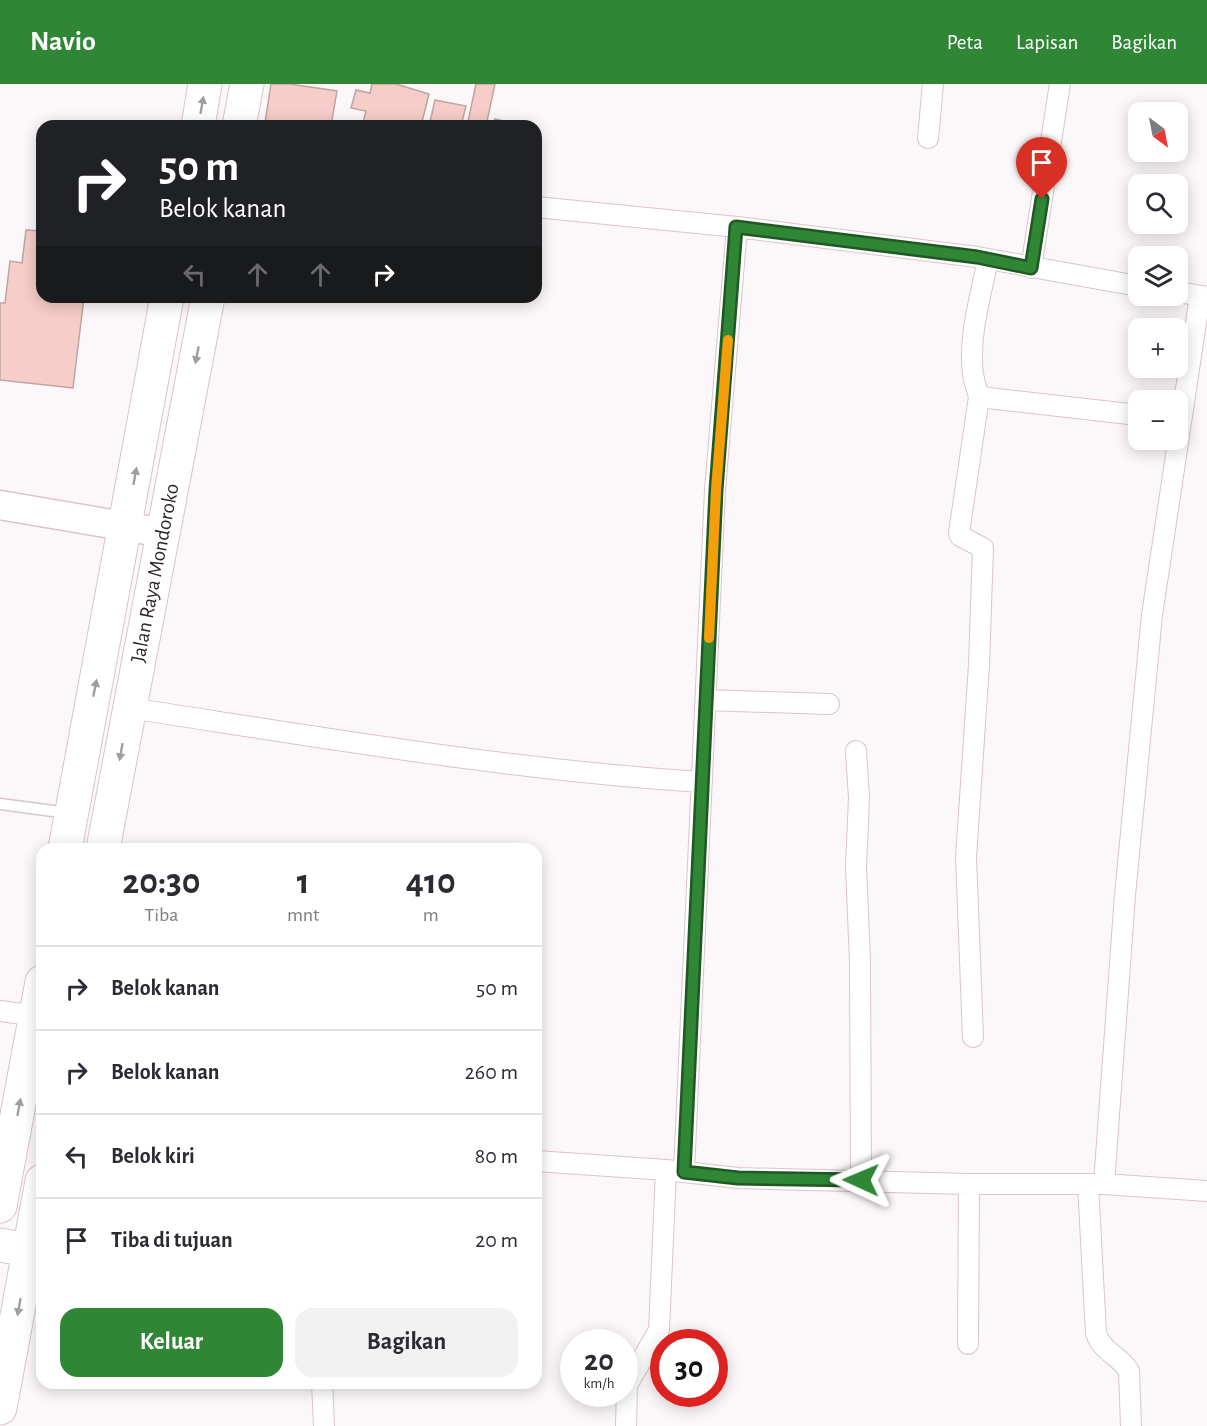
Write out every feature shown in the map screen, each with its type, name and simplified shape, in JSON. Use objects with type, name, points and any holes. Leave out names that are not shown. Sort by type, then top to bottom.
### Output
[{"type":"highway","points":[[199,120],[205,84]]},
{"type":"highway","points":[[240,120],[247,84]]},
{"type":"highway","name":"Jalan Raya Mondoroko","points":[[66,843],[166,303]]},
{"type":"highway","name":"Jalan Raya Mondoroko","points":[[104,843],[207,303]]},
{"type":"highway","points":[[0,1206],[5,1154],[36,1016]]},
{"type":"highway","points":[[0,1408],[15,1247],[36,1196]]},
{"type":"street","points":[[928,138],[933,84]]},
{"type":"street","points":[[1031,268],[1060,84]]},
{"type":"street","points":[[542,208],[736,227],[988,259],[1128,284]]},
{"type":"street","points":[[626,1426],[627,1386],[659,1330],[675,1171],[702,782],[716,490],[736,227]]},
{"type":"street","points":[[973,1036],[966,857],[979,665],[983,548],[960,536],[959,533],[979,397],[973,375],[973,352],[978,309],[988,259]]},
{"type":"street","points":[[1185,390],[1203,296],[1188,294]]},
{"type":"street","points":[[979,397],[1128,414]]},
{"type":"street","points":[[1131,1426],[1129,1371],[1125,1365],[1103,1348],[1096,1333],[1096,1184],[1152,615],[1176,450]]},
{"type":"street","points":[[0,505],[164,533]]},
{"type":"street","points":[[706,700],[829,704]]},
{"type":"street","points":[[129,708],[404,750],[618,777],[702,782]]},
{"type":"street","points":[[856,751],[860,798],[856,867],[860,961],[861,1180]]},
{"type":"street","points":[[0,1011],[36,1016]]},
{"type":"street","points":[[542,1161],[738,1178],[969,1184],[1096,1184],[1207,1191]]},
{"type":"street","points":[[969,1184],[969,1344]]},
{"type":"street","points":[[322,1389],[324,1426]]},
{"type":"lane","points":[[0,804],[71,813]]},
{"type":"building","points":[[271,84],[290,84],[337,91],[332,120],[265,120]]},
{"type":"building","points":[[372,84],[396,84],[429,94],[422,120],[364,120],[366,111],[351,108],[356,90],[370,93]]},
{"type":"building","points":[[476,84],[495,84],[487,120],[468,120]]},
{"type":"building","points":[[435,100],[466,106],[462,120],[430,120]]},
{"type":"building","points":[[26,230],[36,231],[36,303],[83,303],[73,388],[0,380],[0,303],[5,303],[10,261],[22,263]]},
{"type":"slow traffic","points":[[709,638],[716,490],[728,340]]},
{"type":"route","points":[[861,1180],[738,1178],[684,1172],[716,490],[736,227],[977,257],[1031,268],[1042,199]]}]
